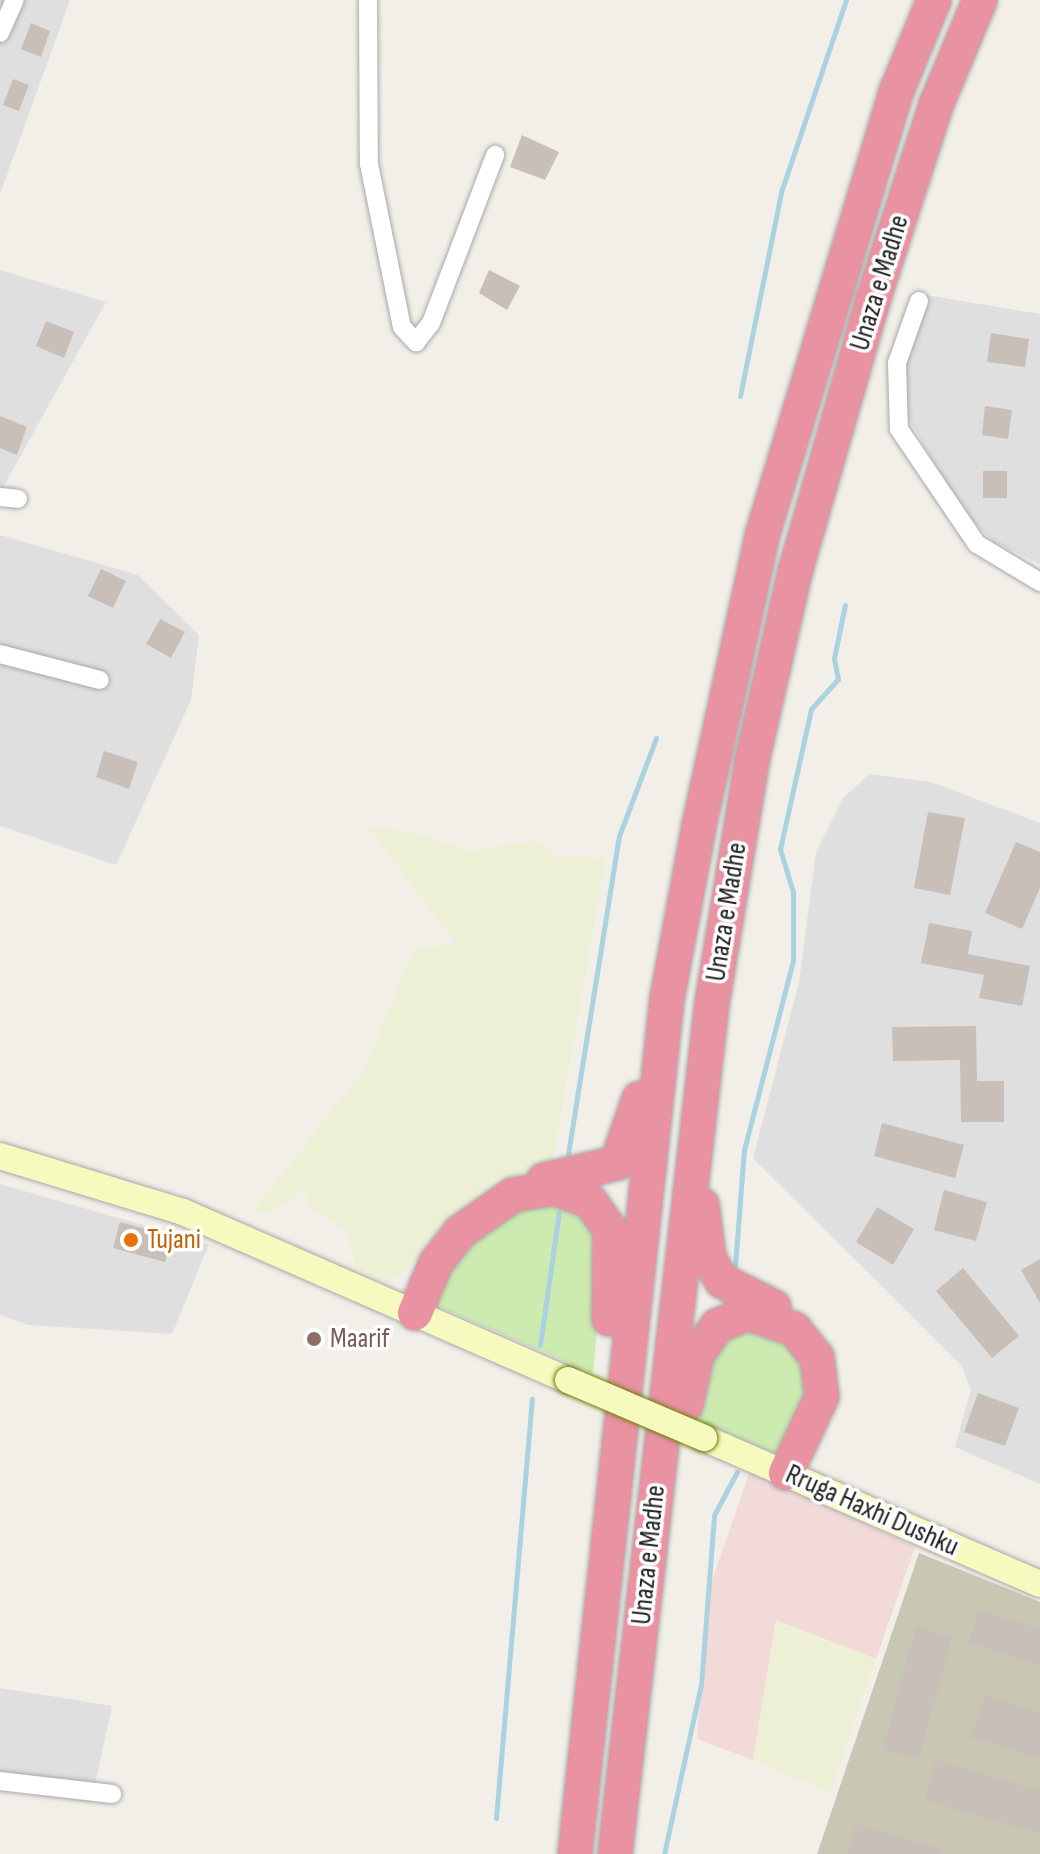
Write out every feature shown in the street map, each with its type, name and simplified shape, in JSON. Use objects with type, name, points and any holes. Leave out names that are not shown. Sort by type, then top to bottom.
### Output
[{"type":"highway","name":"Unaza e Madhe","points":[[575,1854],[667,999],[763,533],[897,90],[934,0]]},
{"type":"highway","name":"Unaza e Madhe","points":[[615,1854],[712,1003],[752,761],[795,572],[877,286],[936,105],[980,0]]},
{"type":"highway","points":[[407,1309],[448,1233],[502,1191],[617,1163],[667,999]]},
{"type":"highway","points":[[712,1003],[706,1245],[733,1291],[800,1319],[829,1355],[832,1400],[797,1478]]},
{"type":"highway","points":[[407,1309],[446,1248],[513,1195],[574,1192],[610,1230],[613,1283],[584,1609],[592,1678]]},
{"type":"highway","points":[[634,1687],[660,1625],[689,1376],[707,1337],[735,1315],[762,1314],[794,1329],[820,1366],[817,1414],[797,1478]]},
{"type":"street","points":[[0,33],[15,0]]},
{"type":"street","points":[[368,0],[369,164],[402,327],[416,342],[431,323],[495,155]]},
{"type":"street","points":[[919,301],[897,363],[899,429],[977,544],[1040,582]]},
{"type":"street","points":[[0,654],[100,680]]},
{"type":"street","points":[[0,1156],[183,1212],[407,1309]]},
{"type":"street","name":"Rruga Haxhi Dushku","points":[[407,1309],[1040,1584]]},
{"type":"street","points":[[0,1781],[112,1794]]},
{"type":"shaded area","points":[[0,0],[70,0],[0,194]]},
{"type":"shaded area","points":[[0,270],[106,302],[0,493]]},
{"type":"shaded area","points":[[920,294],[1040,314],[1040,564],[994,542],[962,511],[900,404],[896,374]]},
{"type":"shaded area","points":[[0,535],[138,575],[199,635],[191,700],[116,865],[0,826]]},
{"type":"shaded area","points":[[870,774],[931,782],[1040,823],[1040,1484],[955,1447],[971,1389],[961,1365],[753,1158],[799,982],[816,852],[843,798]]},
{"type":"shaded area","points":[[369,829],[411,831],[472,851],[536,840],[556,856],[606,858],[551,1171],[508,1182],[466,1208],[407,1270],[384,1283],[355,1268],[348,1231],[311,1208],[305,1190],[268,1214],[252,1212],[364,1070],[414,948],[457,944]]},
{"type":"shaded area","points":[[0,1184],[209,1244],[172,1334],[28,1325],[0,1315]]},
{"type":"shaded area","points":[[750,1471],[915,1547],[876,1659],[776,1620],[753,1760],[697,1739],[708,1592]]},
{"type":"shaded area","points":[[919,1553],[1040,1602],[1040,1854],[817,1854]]},
{"type":"shaded area","points":[[776,1620],[876,1659],[830,1793],[753,1760]]},
{"type":"shaded area","points":[[0,1688],[112,1706],[91,1803],[0,1787]]},
{"type":"green space","points":[[577,1202],[604,1255],[593,1373],[434,1305],[439,1272],[508,1205]]},
{"type":"green space","points":[[765,1323],[816,1376],[785,1449],[775,1454],[693,1418],[717,1339]]},
{"type":"building","points":[[31,23],[50,31],[41,57],[21,49]]},
{"type":"building","points":[[13,79],[29,85],[19,111],[3,105]]},
{"type":"building","points":[[522,135],[559,152],[545,180],[510,167]]},
{"type":"building","points":[[489,270],[520,286],[507,310],[479,293]]},
{"type":"building","points":[[46,321],[74,332],[64,358],[36,346]]},
{"type":"building","points":[[991,333],[1029,339],[1025,367],[987,362]]},
{"type":"building","points":[[985,406],[1012,410],[1008,439],[982,435]]},
{"type":"building","points":[[0,416],[27,427],[17,455],[0,448]]},
{"type":"building","points":[[983,471],[1007,471],[1007,498],[983,498]]},
{"type":"building","points":[[101,569],[126,581],[113,608],[88,596]]},
{"type":"building","points":[[160,619],[185,632],[171,658],[146,644]]},
{"type":"building","points":[[104,751],[138,762],[129,789],[96,777]]},
{"type":"building","points":[[928,812],[965,818],[950,895],[914,888]]},
{"type":"building","points":[[1016,842],[1040,852],[1040,888],[1022,929],[985,913]]},
{"type":"building","points":[[929,923],[972,931],[968,954],[1030,966],[1022,1006],[979,998],[984,975],[921,963]]},
{"type":"building","points":[[976,1026],[977,1081],[1004,1081],[1004,1122],[961,1122],[960,1060],[893,1061],[892,1027]]},
{"type":"building","points":[[882,1123],[964,1145],[955,1178],[874,1156]]},
{"type":"building","points":[[944,1190],[987,1202],[976,1241],[934,1230]]},
{"type":"building","points":[[877,1207],[914,1229],[893,1265],[856,1242]]},
{"type":"building","points":[[120,1222],[172,1236],[165,1262],[113,1248]]},
{"type":"building","points":[[1040,1259],[1040,1303],[1021,1270]]},
{"type":"building","points":[[963,1268],[1019,1336],[992,1358],[936,1291]]},
{"type":"building","points":[[978,1393],[1019,1408],[1005,1446],[964,1432]]},
{"type":"building","points":[[979,1610],[1040,1629],[1040,1665],[969,1643]]},
{"type":"building","points":[[916,1627],[952,1637],[919,1759],[883,1749]]},
{"type":"building","points":[[985,1695],[1040,1713],[1040,1759],[971,1737]]},
{"type":"building","points":[[936,1760],[1040,1791],[1040,1834],[925,1800]]},
{"type":"building","points":[[856,1824],[943,1850],[943,1854],[848,1854]]},
{"type":"waterway","points":[[740,396],[781,192],[846,0]]},
{"type":"waterway","points":[[735,1266],[744,1150],[793,961],[793,892],[780,849],[811,709],[838,679],[834,658],[845,605]]},
{"type":"waterway","points":[[568,1154],[619,836],[656,738]]},
{"type":"waterway","points":[[540,1345],[559,1212]]},
{"type":"waterway","points":[[496,1818],[532,1399]]},
{"type":"waterway","points":[[664,1854],[701,1685],[714,1515],[737,1472]]},
{"type":"place","name":"Tujani","points":[[131,1240]]},
{"type":"place","name":"Maarif","points":[[314,1339]]}]
